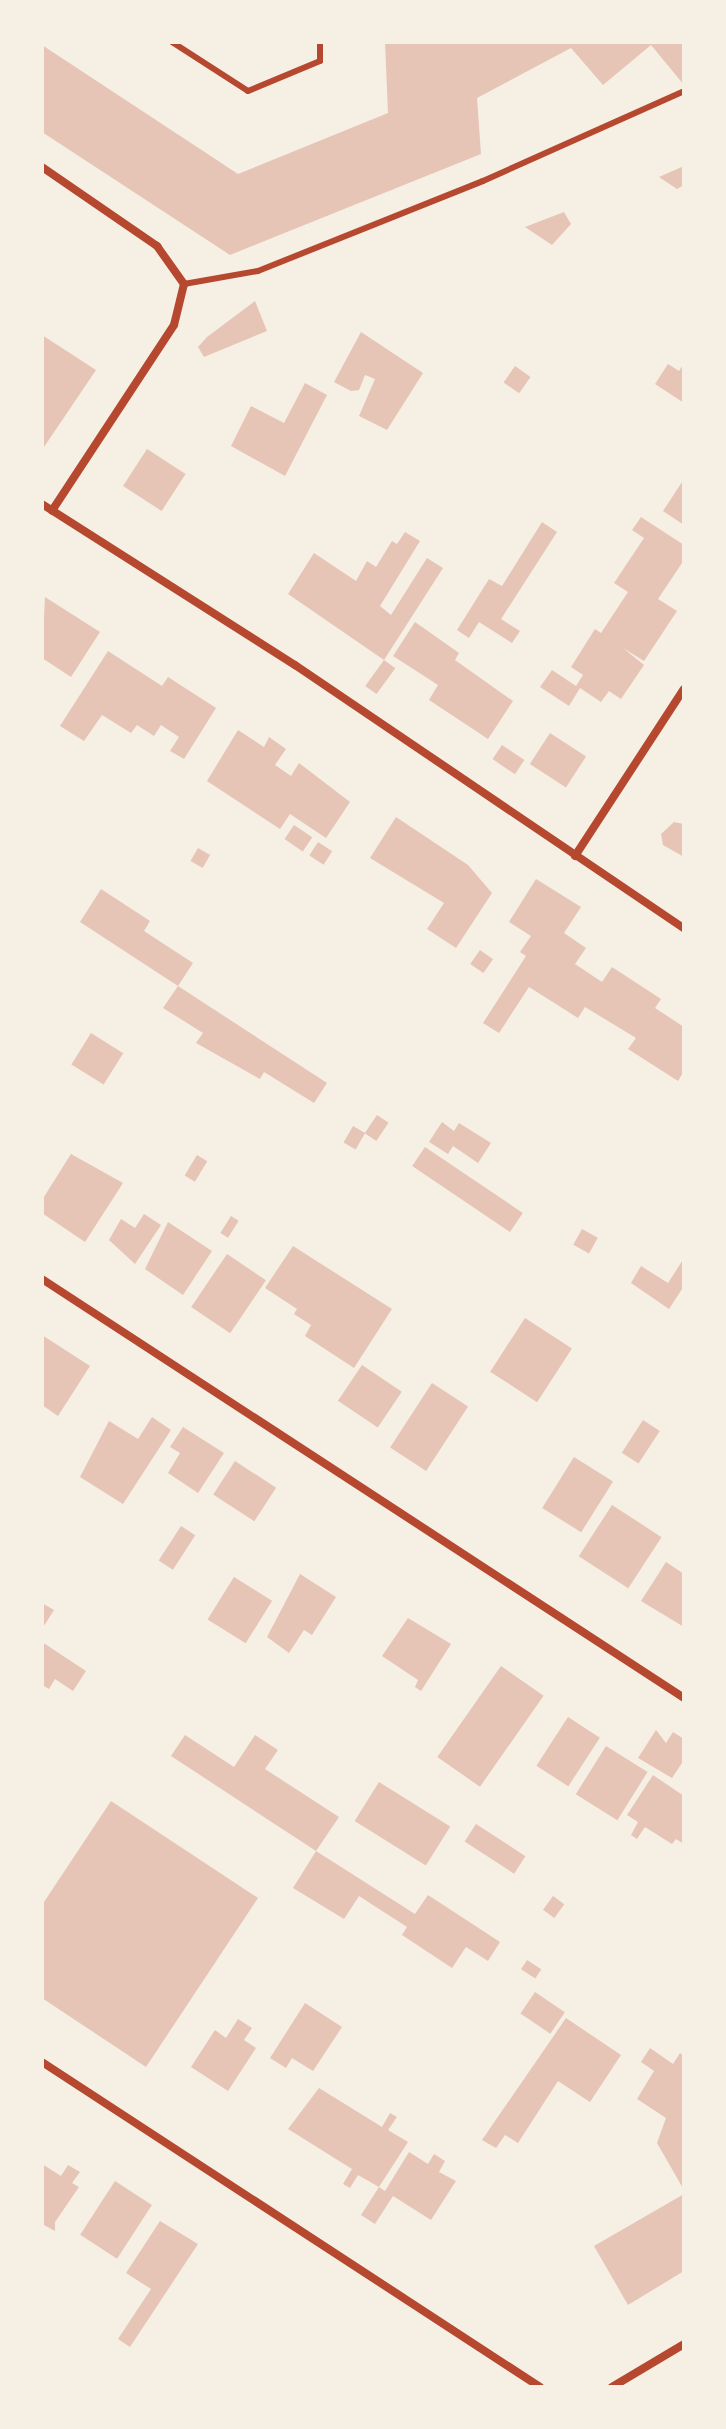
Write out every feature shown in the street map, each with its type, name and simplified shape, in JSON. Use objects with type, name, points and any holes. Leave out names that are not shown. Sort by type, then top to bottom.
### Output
[{"type":"street","points":[[42,167],[157,246],[184,284],[174,325],[52,511]]},
{"type":"street","points":[[42,504],[295,665],[684,928]]},
{"type":"street","points":[[575,856],[684,689]]},
{"type":"street","points":[[42,1279],[684,1698]]},
{"type":"street","points":[[42,2062],[540,2387]]},
{"type":"street","points":[[612,2387],[684,2344]]},
{"type":"lane","points":[[172,42],[248,91],[320,61],[320,42]]},
{"type":"lane","points":[[184,284],[258,271],[483,181],[684,91]]},
{"type":"building","points":[[385,42],[684,42],[684,85],[651,45],[603,85],[571,48],[477,98],[481,154],[230,255],[42,132],[42,45],[238,174],[388,113]]},
{"type":"building","points":[[684,166],[684,185],[677,189],[659,177]]},
{"type":"building","points":[[564,212],[571,224],[552,245],[525,227]]},
{"type":"building","points":[[255,301],[267,331],[204,357],[198,347],[207,337]]},
{"type":"building","points":[[361,332],[423,373],[387,430],[359,416],[375,379],[365,375],[359,390],[351,391],[334,382]]},
{"type":"building","points":[[42,335],[96,370],[42,450]]},
{"type":"building","points":[[684,363],[684,403],[655,384],[668,364],[679,371]]},
{"type":"building","points":[[515,366],[531,377],[519,393],[504,382]]},
{"type":"building","points":[[305,383],[327,395],[285,476],[231,446],[251,406],[284,423]]},
{"type":"building","points":[[147,449],[186,474],[162,511],[123,486]]},
{"type":"building","points":[[684,479],[684,525],[663,511]]},
{"type":"building","points":[[641,517],[684,545],[684,560],[658,599],[677,611],[644,661],[623,648],[644,665],[621,699],[609,691],[601,702],[580,688],[569,706],[540,687],[552,670],[576,686],[583,675],[571,667],[595,629],[601,633],[628,592],[614,583],[644,538],[632,530]]},
{"type":"building","points":[[542,522],[557,532],[501,619],[520,631],[512,643],[479,622],[469,638],[457,630],[489,579],[502,586]]},
{"type":"building","points":[[405,532],[420,541],[380,606],[391,615],[427,558],[443,568],[384,660],[288,594],[314,553],[356,581],[367,561],[376,567],[392,541],[397,544]]},
{"type":"building","points":[[45,597],[100,632],[71,677],[42,658]]},
{"type":"building","points":[[415,622],[459,653],[455,660],[513,701],[488,739],[429,700],[438,685],[393,656]]},
{"type":"building","points":[[108,651],[162,686],[168,677],[216,708],[184,759],[170,751],[179,737],[161,725],[154,736],[137,725],[131,733],[102,715],[84,741],[60,726]]},
{"type":"building","points":[[384,660],[395,668],[377,694],[365,686]]},
{"type":"building","points":[[238,730],[264,747],[269,737],[286,749],[275,765],[291,776],[299,763],[350,802],[326,838],[290,814],[280,829],[207,781]]},
{"type":"building","points":[[550,733],[586,756],[566,787],[530,764]]},
{"type":"building","points":[[502,745],[524,760],[515,774],[492,759]]},
{"type":"building","points":[[396,817],[468,865],[492,893],[456,948],[427,929],[444,903],[370,858]]},
{"type":"building","points":[[674,822],[684,824],[684,857],[663,845],[661,834]]},
{"type":"building","points":[[294,825],[312,837],[303,851],[284,839]]},
{"type":"building","points":[[318,842],[332,851],[324,865],[309,855]]},
{"type":"building","points":[[198,848],[210,855],[203,868],[190,861]]},
{"type":"building","points":[[536,879],[581,907],[564,933],[586,948],[575,964],[602,982],[612,967],[661,999],[655,1008],[684,1027],[684,1071],[678,1081],[628,1049],[636,1038],[585,1007],[578,1018],[529,987],[499,1033],[483,1023],[526,956],[520,952],[531,936],[509,922]]},
{"type":"building","points":[[101,889],[150,921],[144,931],[193,963],[178,986],[80,922]]},
{"type":"building","points":[[480,950],[493,959],[483,973],[470,964]]},
{"type":"building","points":[[178,986],[327,1083],[314,1103],[264,1072],[260,1079],[196,1043],[203,1033],[163,1008]]},
{"type":"building","points":[[91,1033],[123,1053],[104,1085],[71,1064]]},
{"type":"building","points":[[377,1115],[389,1123],[376,1141],[365,1133]]},
{"type":"building","points":[[442,1122],[454,1131],[459,1123],[491,1143],[478,1163],[453,1146],[448,1154],[429,1142]]},
{"type":"building","points":[[353,1126],[365,1133],[356,1149],[344,1142]]},
{"type":"building","points":[[425,1147],[523,1213],[510,1232],[412,1166]]},
{"type":"building","points":[[71,1154],[123,1183],[85,1242],[42,1213],[42,1200]]},
{"type":"building","points":[[197,1155],[207,1161],[195,1182],[185,1176]]},
{"type":"building","points":[[144,1214],[161,1225],[135,1264],[109,1240],[121,1219],[135,1228]]},
{"type":"building","points":[[231,1216],[239,1221],[228,1238],[220,1233]]},
{"type":"building","points":[[168,1222],[212,1251],[183,1295],[145,1269]]},
{"type":"building","points":[[582,1229],[598,1238],[589,1253],[573,1245]]},
{"type":"building","points":[[293,1246],[392,1309],[354,1368],[305,1336],[311,1325],[294,1314],[297,1309],[265,1288]]},
{"type":"building","points":[[227,1254],[266,1280],[230,1333],[191,1307]]},
{"type":"building","points":[[684,1258],[684,1286],[669,1309],[631,1283],[641,1266],[668,1283]]},
{"type":"building","points":[[525,1318],[572,1348],[537,1402],[490,1372]]},
{"type":"building","points":[[42,1335],[90,1366],[58,1416],[42,1405]]},
{"type":"building","points":[[362,1365],[402,1392],[378,1427],[338,1401]]},
{"type":"building","points":[[432,1383],[468,1406],[426,1471],[390,1448]]},
{"type":"building","points":[[152,1417],[171,1430],[123,1504],[80,1477],[109,1421],[138,1439]]},
{"type":"building","points":[[643,1420],[660,1431],[639,1464],[622,1453]]},
{"type":"building","points":[[183,1427],[224,1453],[198,1493],[168,1473],[180,1453],[170,1447]]},
{"type":"building","points":[[574,1457],[613,1481],[581,1532],[542,1508]]},
{"type":"building","points":[[235,1461],[276,1488],[254,1521],[213,1495]]},
{"type":"building","points":[[612,1505],[661,1537],[628,1588],[579,1556]]},
{"type":"building","points":[[181,1526],[195,1535],[173,1570],[159,1560]]},
{"type":"building","points":[[666,1562],[684,1574],[684,1627],[641,1601]]},
{"type":"building","points":[[300,1574],[336,1597],[312,1635],[304,1630],[289,1653],[267,1637]]},
{"type":"building","points":[[234,1577],[272,1601],[246,1643],[208,1619]]},
{"type":"building","points":[[42,1603],[54,1610],[42,1629]]},
{"type":"building","points":[[408,1618],[451,1644],[421,1691],[415,1687],[418,1680],[382,1656]]},
{"type":"building","points":[[42,1642],[86,1671],[73,1691],[55,1679],[49,1689],[42,1685]]},
{"type":"building","points":[[501,1666],[544,1696],[480,1787],[437,1757]]},
{"type":"building","points":[[568,1717],[600,1738],[568,1786],[536,1766]]},
{"type":"building","points":[[656,1730],[666,1743],[673,1732],[684,1739],[684,1760],[672,1778],[638,1758]]},
{"type":"building","points":[[185,1735],[234,1767],[255,1735],[278,1750],[265,1769],[339,1817],[316,1851],[171,1756]]},
{"type":"building","points":[[606,1746],[648,1772],[617,1820],[576,1794]]},
{"type":"building","points":[[653,1775],[684,1796],[684,1844],[676,1839],[672,1844],[645,1827],[637,1839],[631,1835],[638,1822],[627,1815]]},
{"type":"building","points":[[379,1782],[450,1827],[426,1866],[355,1821]]},
{"type":"building","points":[[111,1801],[258,1898],[146,2067],[42,1998],[42,1905]]},
{"type":"building","points":[[476,1824],[525,1856],[514,1874],[465,1842]]},
{"type":"building","points":[[316,1851],[415,1914],[428,1895],[500,1942],[488,1961],[466,1947],[452,1968],[402,1935],[407,1927],[359,1896],[344,1919],[293,1888]]},
{"type":"building","points":[[553,1896],[564,1904],[554,1918],[543,1910]]},
{"type":"building","points":[[527,1960],[541,1969],[535,1978],[521,1969]]},
{"type":"building","points":[[535,1992],[565,2012],[550,2034],[520,2014]]},
{"type":"building","points":[[305,2003],[342,2027],[313,2071],[292,2058],[286,2068],[270,2058]]},
{"type":"building","points":[[566,2018],[621,2055],[590,2102],[558,2081],[518,2143],[505,2135],[496,2148],[482,2140]]},
{"type":"building","points":[[238,2019],[252,2028],[244,2040],[256,2048],[228,2091],[191,2067],[215,2030],[226,2038]]},
{"type":"building","points":[[650,2048],[673,2064],[680,2053],[684,2056],[684,2190],[657,2143],[666,2118],[637,2099],[654,2071],[641,2062]]},
{"type":"building","points":[[319,2088],[382,2127],[390,2113],[397,2117],[388,2130],[408,2142],[379,2187],[358,2175],[350,2188],[343,2184],[352,2169],[288,2129]]},
{"type":"building","points":[[409,2152],[428,2164],[434,2154],[445,2161],[439,2172],[456,2181],[431,2220],[393,2196],[375,2224],[361,2215],[379,2187],[385,2191]]},
{"type":"building","points":[[42,2164],[61,2176],[68,2165],[80,2172],[72,2183],[79,2187],[55,2222],[55,2231],[42,2224]]},
{"type":"building","points":[[115,2181],[152,2205],[117,2259],[80,2235]]},
{"type":"building","points":[[684,2194],[684,2271],[628,2305],[594,2246]]},
{"type":"building","points":[[160,2221],[198,2244],[130,2347],[118,2339],[151,2289],[126,2273]]}]
